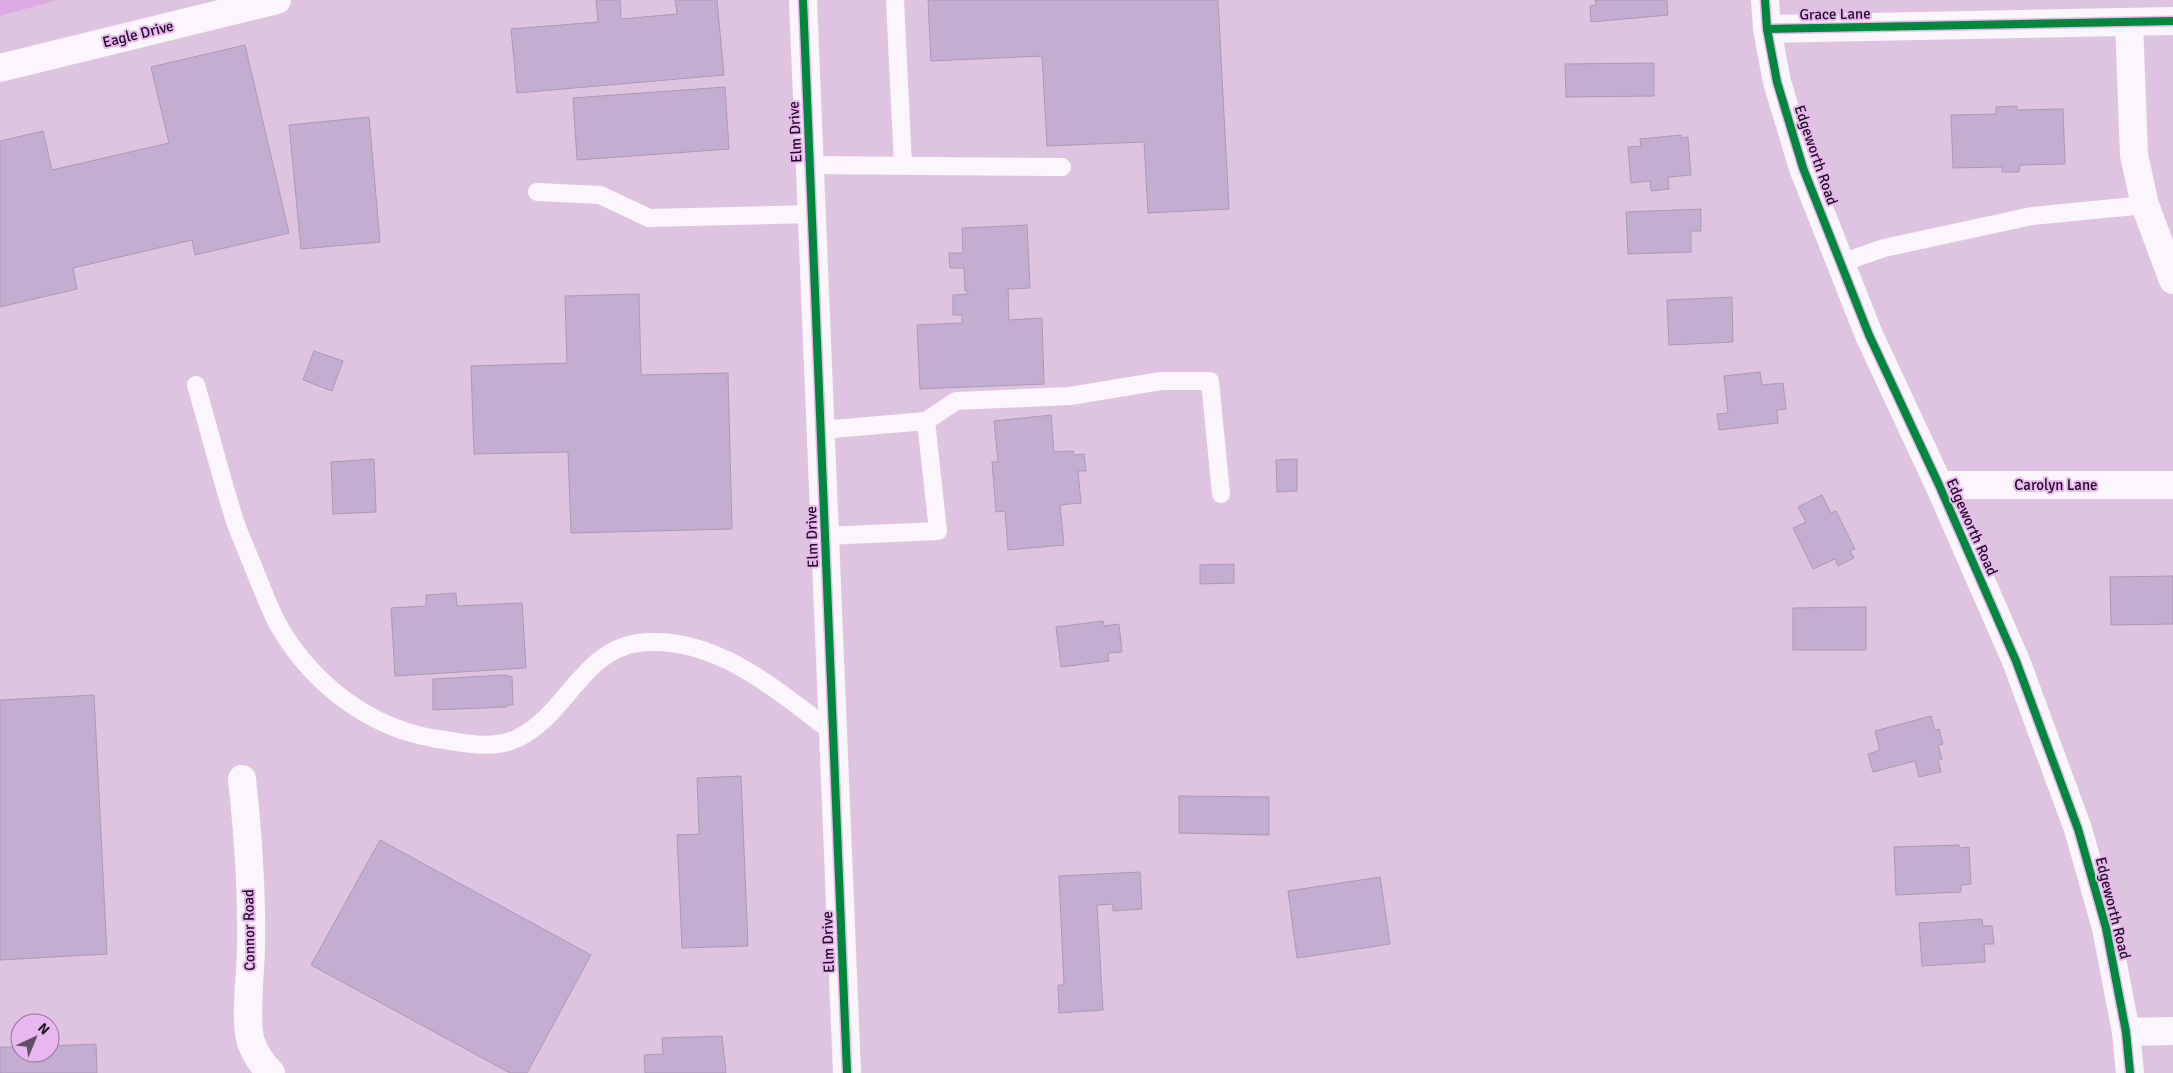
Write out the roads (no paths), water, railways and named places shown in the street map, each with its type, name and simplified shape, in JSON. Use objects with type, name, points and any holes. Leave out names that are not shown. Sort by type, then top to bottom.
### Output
[{"type":"street","name":"Eagle Drive","points":[[0,68],[277,0]]},
{"type":"street","name":"Elm Drive","points":[[802,0],[847,1073]]},
{"type":"street","name":"Edgeworth Road","points":[[1765,0],[1767,29],[1777,82],[1803,168],[1870,335],[1939,485],[2016,661],[2078,829],[2106,928],[2126,1032],[2130,1073]]},
{"type":"street","name":"Grace Lane","points":[[1767,29],[2173,21]]},
{"type":"street","points":[[2129,22],[2134,155],[2145,205],[2173,280]]},
{"type":"street","name":"Carolyn Lane","points":[[1939,485],[2173,485]]},
{"type":"street","name":"Connor Road","points":[[242,779],[246,821],[251,945],[248,1028],[251,1042],[262,1064],[271,1073]]},
{"type":"street","points":[[2126,1032],[2173,1031]]},
{"type":"lane","points":[[895,0],[902,165]]},
{"type":"lane","points":[[810,165],[1062,167]]},
{"type":"lane","points":[[537,192],[600,195],[649,218],[812,214]]},
{"type":"lane","points":[[1841,263],[1884,248],[2032,216],[2145,205]]},
{"type":"lane","points":[[821,430],[926,421],[956,401],[1070,396],[1161,381],[1210,381],[1221,494]]},
{"type":"lane","points":[[196,385],[234,520],[281,629],[301,658],[332,691],[368,716],[409,734],[470,744],[497,745],[517,739],[540,725],[602,658],[624,646],[639,642],[672,643],[711,653],[748,670],[834,733]]},
{"type":"lane","points":[[825,536],[938,531],[926,421]]}]
